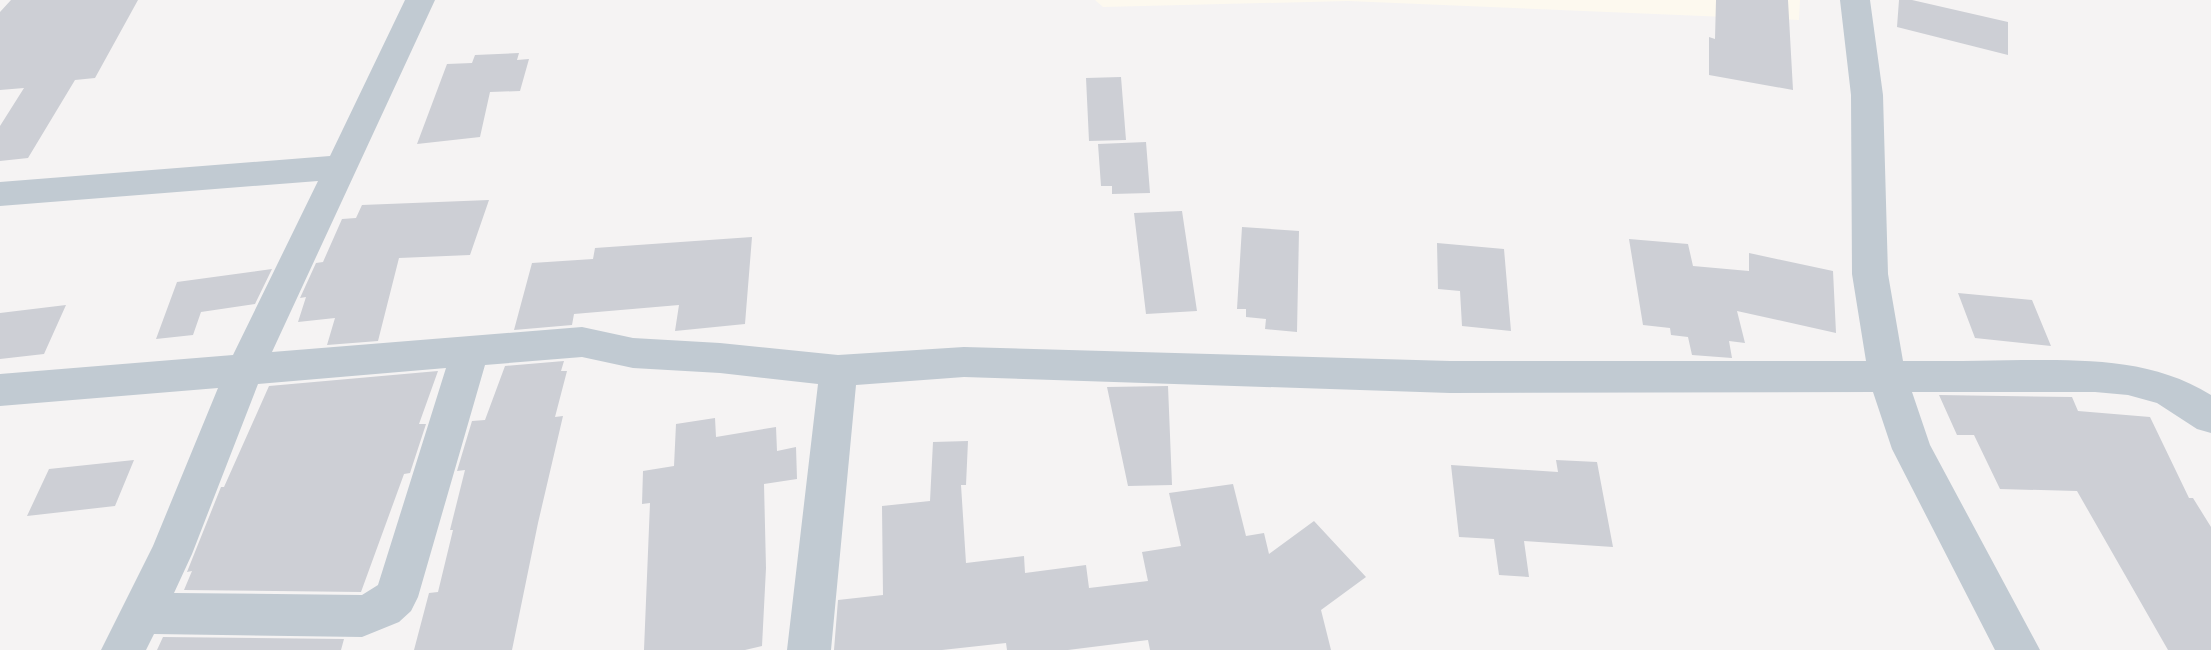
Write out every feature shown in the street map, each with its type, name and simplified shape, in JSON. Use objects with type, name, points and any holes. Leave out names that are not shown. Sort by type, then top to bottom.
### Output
[{"type":"street","points":[[123,650],[171,554],[245,369],[420,0]]},
{"type":"street","points":[[1855,0],[1867,95],[1870,274],[1887,376],[1912,449],[2018,650]]},
{"type":"street","points":[[0,194],[339,167]]},
{"type":"street","points":[[0,390],[582,342],[633,354],[720,358],[838,371],[964,362],[1450,377],[2095,376],[2137,379],[2172,391],[2211,418]]},
{"type":"street","points":[[142,613],[362,616],[384,608],[396,597],[470,351]]},
{"type":"street","points":[[809,650],[838,371]]},
{"type":"shaded area","points":[[1095,0],[1800,0],[1799,20],[1348,1],[1103,7]]},
{"type":"building","points":[[11,0],[138,0],[95,78],[75,80],[28,158],[0,161],[0,126],[24,88],[0,90],[0,12]]},
{"type":"building","points":[[1716,0],[1788,0],[1793,90],[1709,75],[1709,37],[1715,39]]},
{"type":"building","points":[[1899,0],[1912,0],[2008,22],[2008,55],[1897,27]]},
{"type":"building","points":[[519,53],[517,60],[529,59],[520,91],[490,92],[480,137],[417,144],[447,64],[472,63],[475,55]]},
{"type":"building","points":[[1121,77],[1126,140],[1089,141],[1086,78]]},
{"type":"building","points":[[1146,142],[1150,193],[1112,194],[1112,186],[1101,186],[1098,144]]},
{"type":"building","points":[[489,200],[470,255],[399,258],[378,341],[327,345],[335,318],[298,322],[306,297],[300,298],[316,263],[323,262],[342,219],[356,218],[362,205]]},
{"type":"building","points":[[1182,211],[1197,311],[1146,314],[1134,213]]},
{"type":"building","points":[[1242,227],[1299,231],[1297,332],[1265,329],[1266,319],[1246,317],[1246,309],[1237,309]]},
{"type":"building","points":[[752,237],[745,324],[675,331],[679,305],[574,314],[572,325],[514,330],[532,263],[593,259],[595,248]]},
{"type":"building","points":[[1629,239],[1688,244],[1693,266],[1749,271],[1749,253],[1833,271],[1836,333],[1737,311],[1745,343],[1729,341],[1732,358],[1692,355],[1688,337],[1671,335],[1670,328],[1643,325]]},
{"type":"building","points":[[1437,243],[1504,249],[1511,331],[1462,326],[1460,291],[1438,289]]},
{"type":"building","points":[[272,269],[255,304],[201,312],[193,335],[156,339],[177,282]]},
{"type":"building","points":[[1958,293],[2032,300],[2051,346],[1975,338]]},
{"type":"building","points":[[66,305],[44,354],[0,359],[0,313]]},
{"type":"building","points":[[564,361],[561,371],[567,371],[555,417],[563,416],[512,650],[414,650],[429,593],[438,592],[465,470],[457,471],[472,421],[485,420],[505,366]]},
{"type":"building","points":[[438,371],[419,424],[426,424],[410,473],[404,474],[361,592],[184,590],[192,571],[187,572],[221,487],[224,487],[269,386]]},
{"type":"building","points":[[1168,386],[1172,485],[1128,486],[1107,387]]},
{"type":"building","points":[[1939,395],[2072,397],[2078,411],[2150,417],[2189,498],[2193,498],[2211,527],[2211,650],[2168,650],[2077,491],[2000,489],[1974,435],[1957,435]]},
{"type":"building","points":[[715,418],[716,437],[776,427],[777,451],[796,447],[797,479],[764,484],[766,568],[762,646],[745,650],[644,650],[650,503],[642,504],[643,471],[674,466],[676,424]]},
{"type":"building","points":[[968,441],[966,485],[961,485],[966,563],[1024,556],[1025,573],[1086,565],[1089,588],[1148,581],[1142,552],[1181,546],[1169,493],[1233,484],[1246,536],[1264,533],[1269,554],[1314,521],[1366,577],[1321,610],[1331,650],[1150,650],[1148,640],[1068,650],[1007,650],[1006,643],[942,650],[834,650],[838,600],[883,595],[882,506],[930,501],[933,442]]},
{"type":"building","points":[[134,460],[115,506],[27,516],[49,469]]},
{"type":"building","points":[[1556,460],[1597,462],[1613,547],[1524,541],[1529,577],[1499,575],[1494,539],[1459,537],[1451,465],[1558,472]]},
{"type":"building","points":[[163,637],[344,639],[341,650],[157,650]]}]
